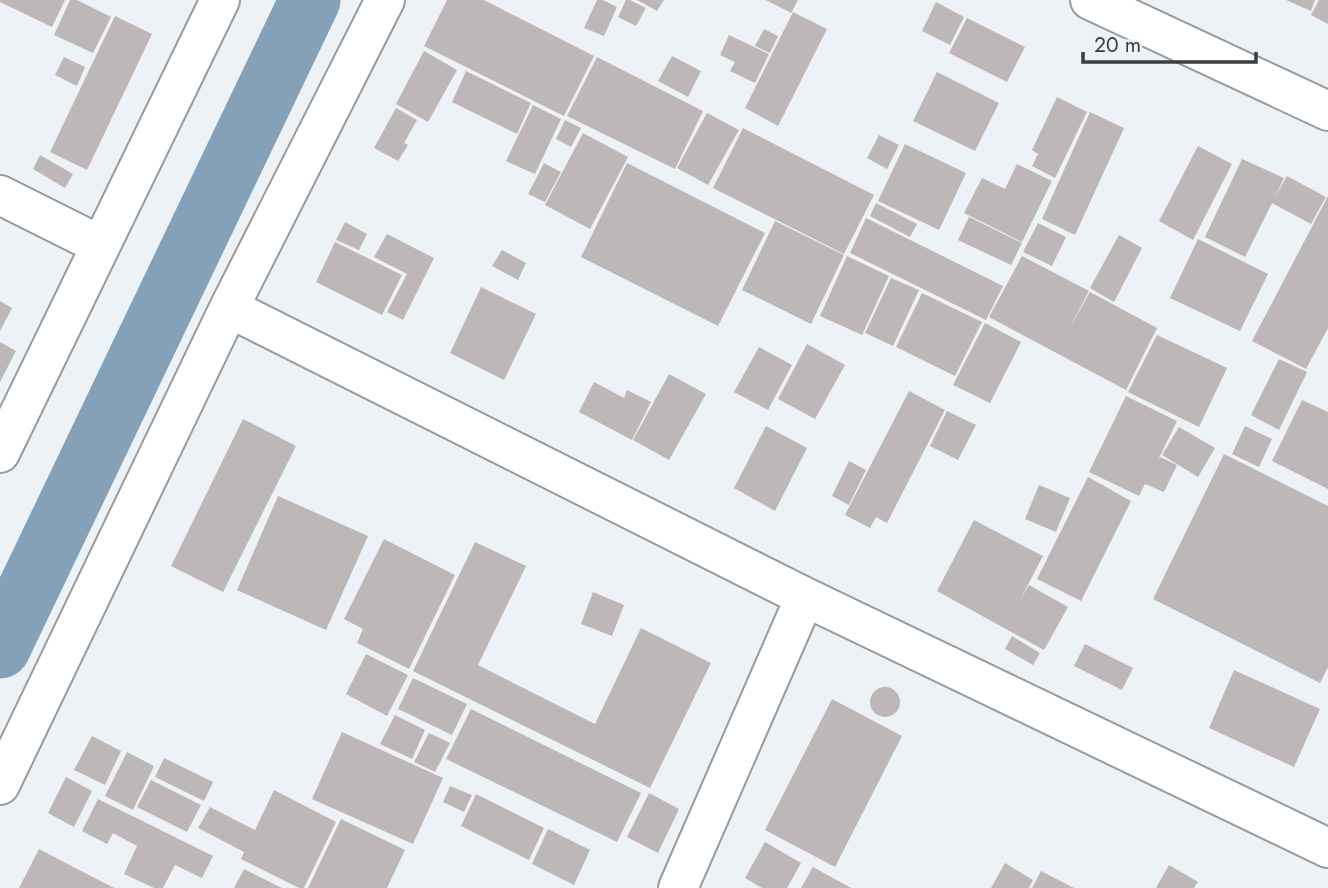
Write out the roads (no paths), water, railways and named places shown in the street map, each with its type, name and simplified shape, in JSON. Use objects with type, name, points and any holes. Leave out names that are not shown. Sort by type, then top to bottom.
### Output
[{"type":"street","points":[[0,453],[220,0]]},
{"type":"street","points":[[0,785],[229,308],[385,0]]},
{"type":"street","points":[[1090,0],[1328,111]]},
{"type":"street","points":[[0,195],[100,245]]},
{"type":"street","points":[[229,308],[806,597],[1328,848]]},
{"type":"street","points":[[678,888],[806,597]]},
{"type":"waterway","points":[[0,648],[310,0]]}]
